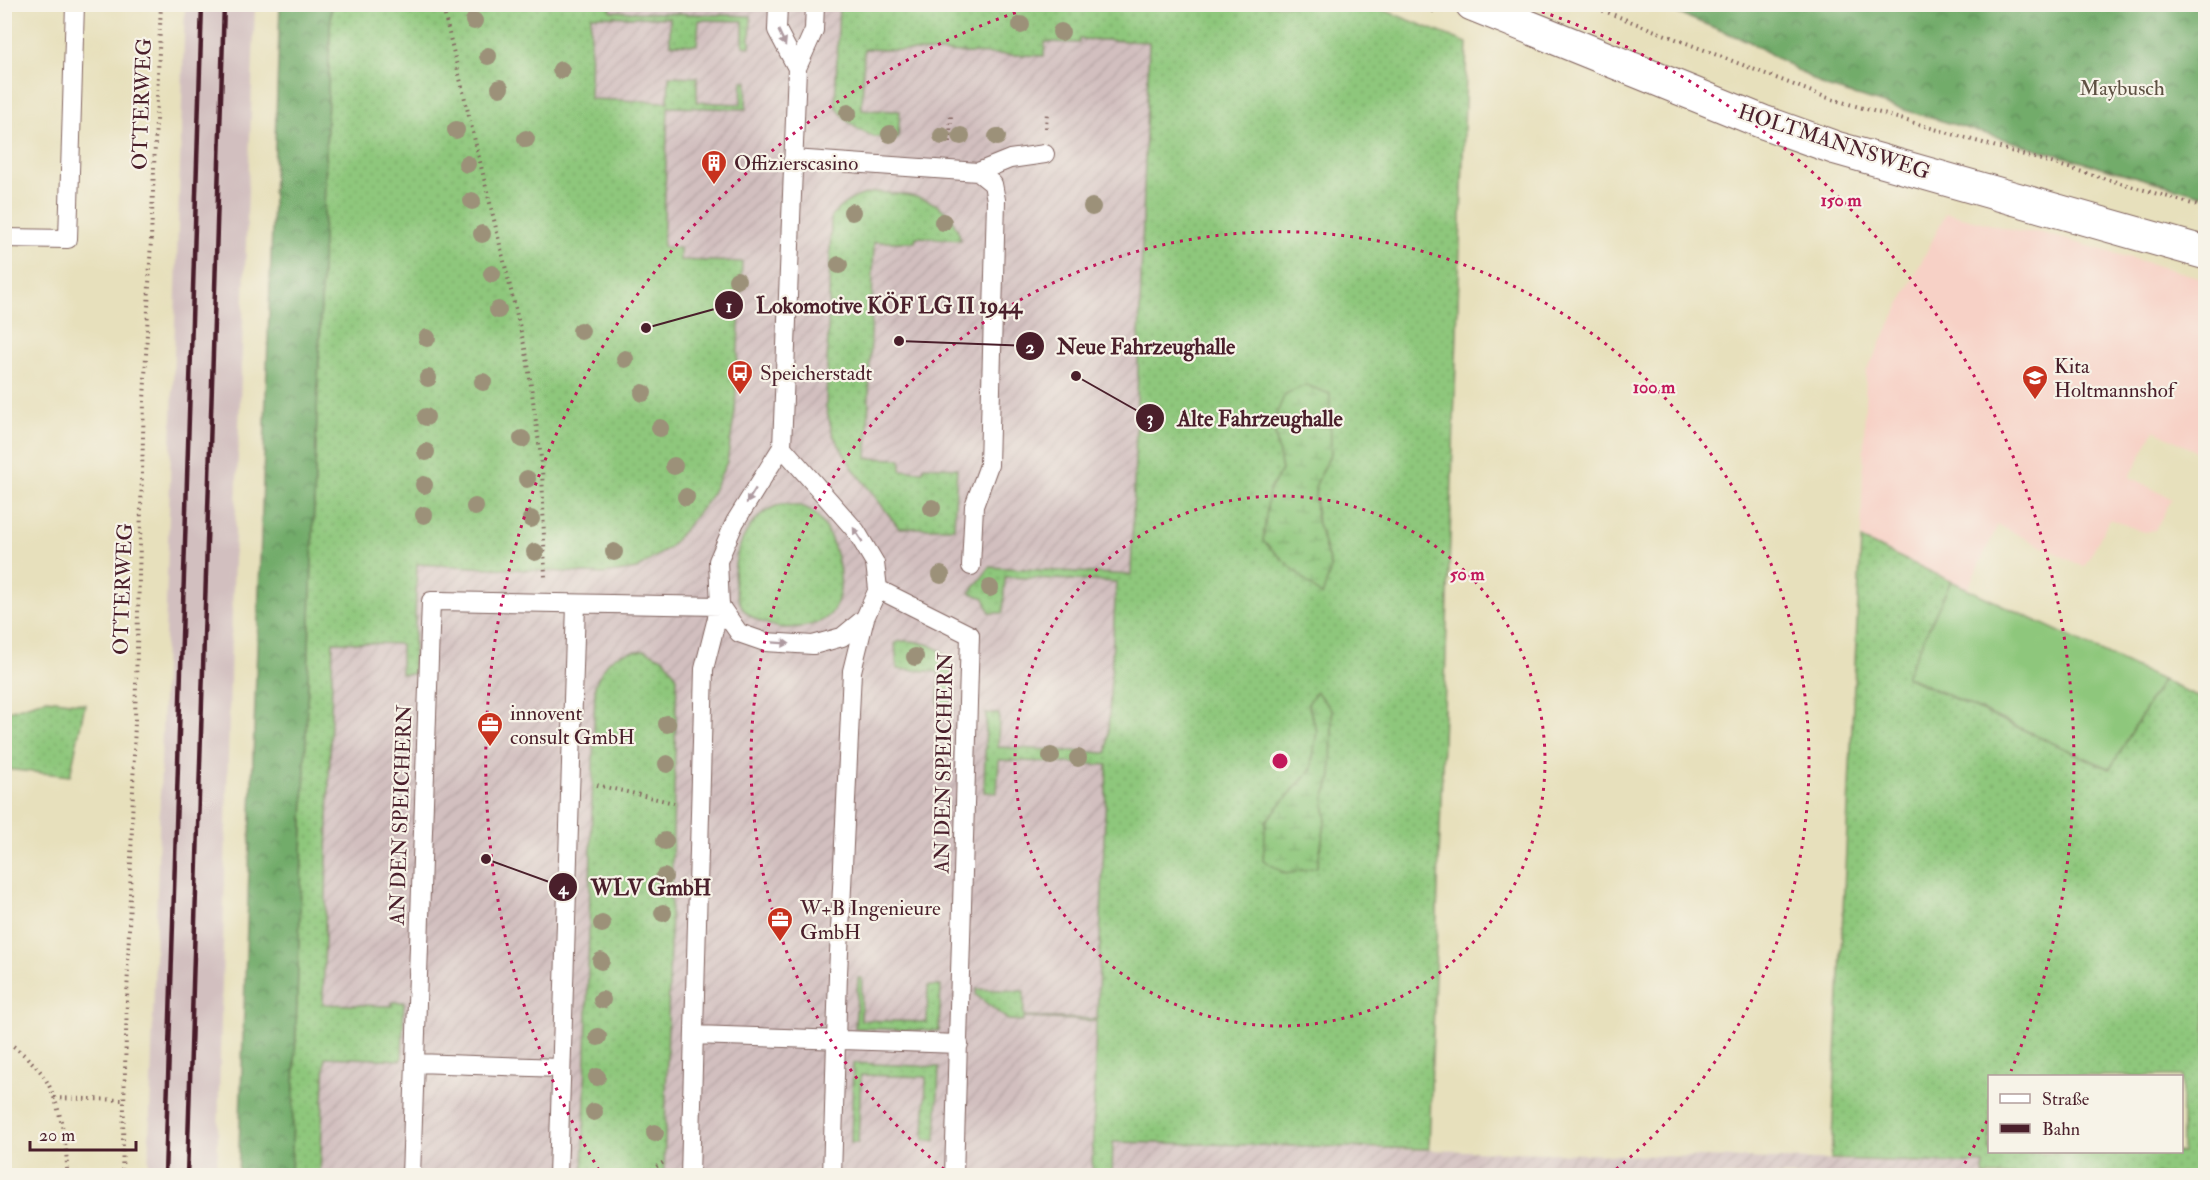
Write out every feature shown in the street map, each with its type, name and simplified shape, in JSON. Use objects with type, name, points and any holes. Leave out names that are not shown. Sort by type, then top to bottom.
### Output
[{"type":"street","name":"HOLTMANNSWEG","points":[[1472,4],[1763,122],[1836,148],[2205,253]]},
{"type":"lane","points":[[4,237],[68,238],[75,4]]},
{"type":"lane","points":[[778,4],[777,30],[797,68]]},
{"type":"lane","points":[[690,1176],[704,669],[720,606],[718,561],[735,522],[782,447],[797,68],[814,30],[814,4]]},
{"type":"lane","points":[[793,159],[978,172],[1010,159],[1045,154]]},
{"type":"lane","points":[[971,566],[974,506],[989,465],[996,200],[993,184],[978,172]]},
{"type":"lane","points":[[782,447],[856,531],[875,563],[878,589],[865,618],[852,671],[832,1176]]},
{"type":"lane","name":"AN DEN SPEICHERN","points":[[878,589],[970,635],[954,1176]]},
{"type":"lane","name":"AN DEN SPEICHERN","points":[[411,1176],[431,601],[720,606]]},
{"type":"lane","points":[[558,1176],[576,604]]},
{"type":"lane","points":[[720,606],[739,633],[765,642],[813,645],[842,637],[865,618]]},
{"type":"lane","points":[[694,1035],[959,1044]]},
{"type":"lane","points":[[416,1063],[561,1068]]},
{"type":"path","name":"OTTERWEG","points":[[122,1176],[143,414],[161,4]]},
{"type":"path","points":[[442,4],[527,357],[542,465],[545,603]]},
{"type":"path","points":[[1586,4],[1825,97],[2205,208]]},
{"type":"path","points":[[570,779],[700,809]]},
{"type":"path","points":[[4,1039],[40,1071],[54,1098],[59,1109],[68,1164],[67,1176]]},
{"type":"path","points":[[54,1098],[124,1100]]},
{"type":"shaded area","name":"Speicherstadt","points":[[314,4],[1150,5],[1113,1142],[2206,1170],[2205,1176],[275,1176]]},
{"type":"shaded area","points":[[185,5],[255,5],[231,641],[217,1175],[148,1176]]},
{"type":"shaded area","name":"Kita Holtmannshof","points":[[1946,213],[2020,232],[2039,232],[2205,279],[2205,456],[2154,430],[2130,477],[2172,499],[2155,530],[2144,532],[2110,519],[2084,567],[1998,525],[1968,588],[1861,538],[1866,372]]},
{"type":"green space","points":[[611,4],[611,11],[751,16],[750,47],[743,46],[743,21],[699,20],[697,45],[670,44],[670,18],[591,16],[590,99],[668,102],[669,76],[697,77],[697,102],[741,104],[742,81],[747,81],[746,109],[668,107],[663,247],[680,248],[680,260],[742,262],[735,412],[727,462],[709,499],[670,547],[637,569],[603,574],[417,564],[413,674],[401,674],[401,644],[333,642],[323,1004],[392,1006],[392,1002],[404,1002],[402,1060],[325,1057],[320,1175],[291,1176],[331,5]]},
{"type":"green space","points":[[280,5],[331,5],[291,1175],[238,1176]]},
{"type":"green space","points":[[839,5],[1371,5],[1467,43],[1429,1149],[1113,1142],[1112,1175],[1092,1175],[1096,1021],[1024,1018],[1023,1021],[1008,1020],[976,995],[977,989],[1024,991],[1024,1017],[1097,1019],[1107,765],[999,760],[997,793],[984,792],[986,713],[999,714],[998,747],[1107,753],[1116,582],[1005,577],[1003,613],[990,613],[984,598],[970,593],[990,567],[1131,575],[1149,42],[1079,39],[1079,43],[1045,42],[1044,56],[864,49],[862,110],[900,111],[898,139],[874,137],[859,130],[846,120],[835,106]],"holes":[[[1273,422],[1331,453],[1315,486],[1316,517],[1331,568],[1269,491],[1282,470]],[[1308,704],[1332,711],[1331,780],[1324,797],[1326,819],[1266,821],[1311,770],[1317,731]]]},
{"type":"green space","name":"Maybusch","points":[[1657,5],[2205,5],[2205,196],[1826,87],[1750,42]]},
{"type":"green space","points":[[877,192],[917,197],[940,207],[956,226],[961,240],[916,237],[915,242],[874,242],[867,458],[901,459],[901,470],[923,471],[924,466],[957,468],[954,528],[899,528],[852,467],[833,435],[826,408],[831,216],[852,200]]},
{"type":"green space","points":[[1306,385],[1330,394],[1331,453],[1315,487],[1316,517],[1331,568],[1322,596],[1263,541],[1269,491],[1282,470],[1273,422],[1285,394]]},
{"type":"green space","points":[[782,504],[804,507],[816,515],[834,547],[840,573],[838,598],[830,614],[819,622],[791,628],[780,628],[752,617],[744,610],[737,596],[734,580],[739,548],[746,533],[768,510]]},
{"type":"green space","points":[[1861,539],[1951,581],[1906,677],[2110,769],[2162,680],[2205,700],[2206,1175],[1984,1176],[1984,1164],[1831,1159]]},
{"type":"green space","points":[[1951,581],[2162,680],[2110,769],[1906,676]]},
{"type":"green space","points":[[901,641],[926,644],[946,656],[952,672],[950,706],[938,705],[939,672],[897,669],[895,643]]},
{"type":"green space","points":[[645,650],[665,659],[677,677],[664,1175],[583,1175],[595,684],[608,662],[613,658],[626,652]]},
{"type":"green space","points":[[1316,691],[1332,711],[1331,780],[1324,797],[1326,819],[1317,867],[1286,874],[1263,860],[1266,821],[1311,770],[1317,731],[1308,704]]},
{"type":"green space","points":[[47,699],[85,704],[70,776],[5,769],[5,712]]},
{"type":"green space","points":[[858,978],[862,978],[861,1020],[927,1022],[928,986],[941,986],[939,1031],[855,1028]]},
{"type":"green space","points":[[853,1063],[939,1067],[936,1141],[924,1140],[926,1077],[861,1075],[858,1143],[851,1143]]},
{"type":"railway","points":[[165,1176],[202,4]]},
{"type":"railway","points":[[187,1176],[224,4]]},
{"type":"place","name":"Offizierscasino","points":[[714,186]]},
{"type":"place","name":"Lokomotive KÖF LG II 1944","points":[[646,328]]},
{"type":"place","name":"Neue Fahrzeughalle","points":[[899,341]]},
{"type":"place","name":"Alte Fahrzeughalle","points":[[1076,376]]},
{"type":"place","name":"Speicherstadt","points":[[740,396]]},
{"type":"place","name":"Kita Holtmannshof","points":[[2035,401]]},
{"type":"place","name":"innovent consult GmbH","points":[[490,748]]},
{"type":"place","name":"WLV GmbH","points":[[486,859]]},
{"type":"place","name":"W+B Ingenieure GmbH","points":[[780,943]]}]
